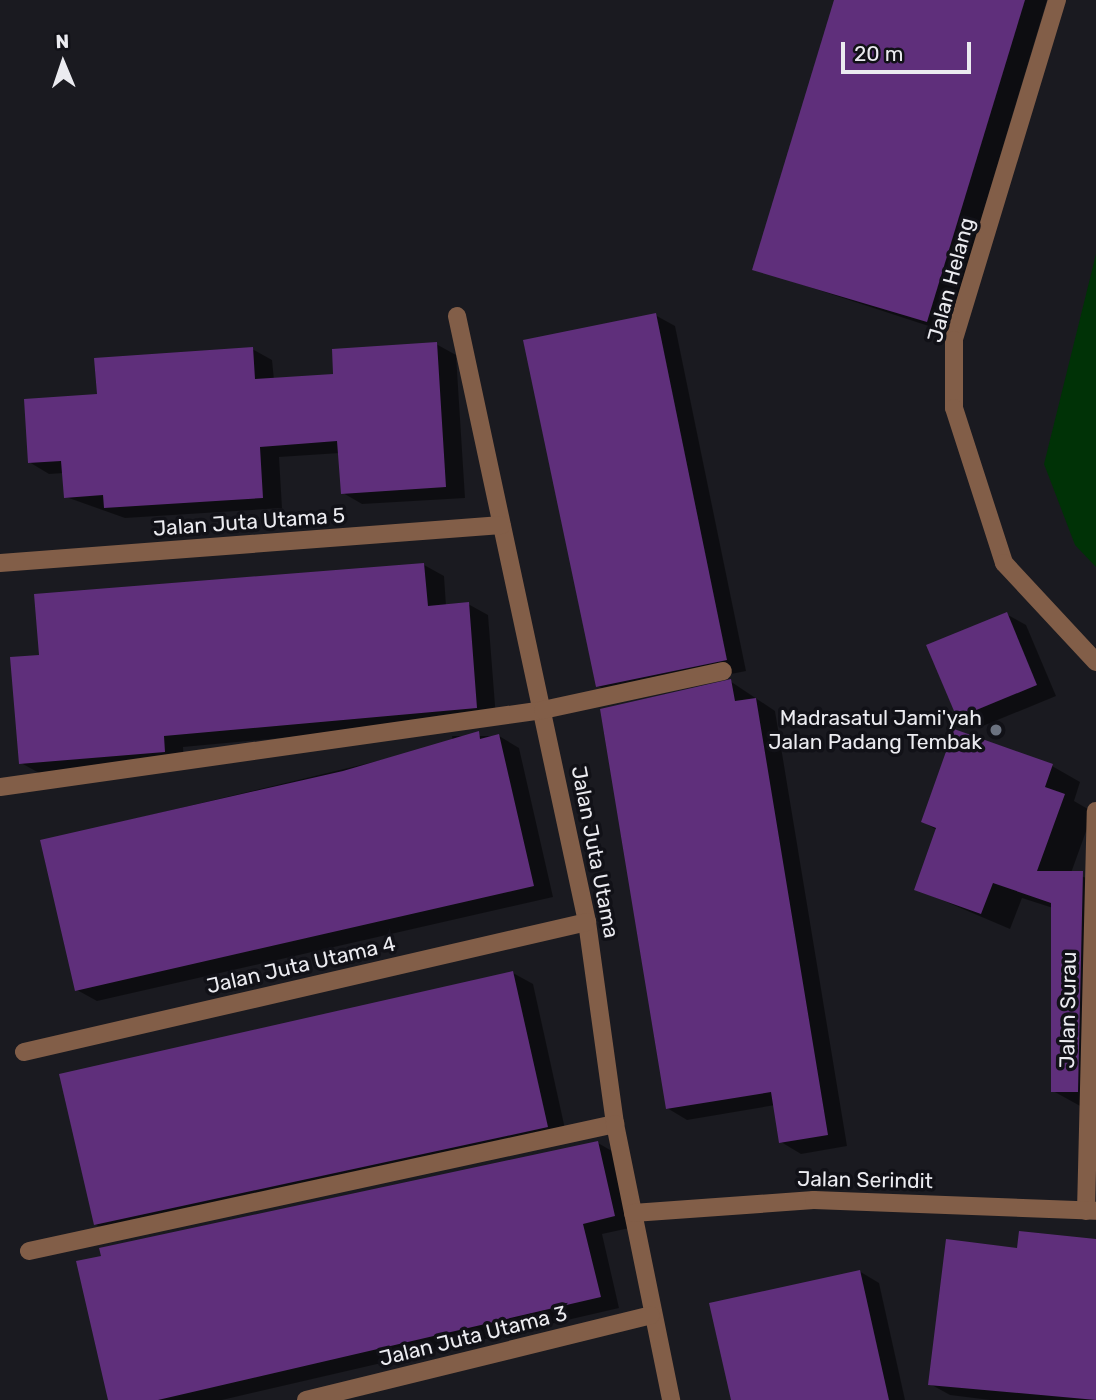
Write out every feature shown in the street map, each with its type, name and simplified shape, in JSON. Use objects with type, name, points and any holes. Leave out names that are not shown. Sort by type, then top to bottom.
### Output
[{"type":"street","name":"Jalan Helang","points":[[1057,0],[954,340],[954,408],[1004,564],[1096,662]]},
{"type":"street","name":"Jalan Juta Utama","points":[[457,316],[587,922],[615,1124],[651,1315],[671,1400]]},
{"type":"street","name":"Jalan Juta Utama 5","points":[[0,563],[502,525]]},
{"type":"street","points":[[0,787],[543,710],[723,671]]},
{"type":"street","name":"Jalan Surau","points":[[1091,1211],[1096,811]]},
{"type":"street","name":"Jalan Juta Utama 4","points":[[24,1052],[587,922]]},
{"type":"street","points":[[29,1251],[615,1124]]},
{"type":"street","name":"Jalan Serindit","points":[[633,1213],[814,1200],[1091,1211]]},
{"type":"street","name":"Jalan Juta Utama 3","points":[[306,1400],[651,1315]]},
{"type":"green space","points":[[1096,254],[1096,567],[1075,545],[1044,464]]},
{"type":"building","points":[[834,0],[1025,0],[927,322],[752,270]]},
{"type":"building","points":[[656,313],[727,660],[596,687],[523,340]]},
{"type":"building","points":[[437,342],[446,487],[341,494],[337,441],[260,447],[263,498],[104,508],[103,495],[64,498],[61,461],[28,463],[24,399],[97,394],[94,358],[253,347],[255,379],[333,374],[332,349]]},
{"type":"building","points":[[424,563],[428,606],[469,602],[477,708],[164,736],[165,752],[19,764],[10,657],[39,655],[34,594]]},
{"type":"building","points":[[1007,612],[1037,685],[957,718],[926,645]]},
{"type":"building","points":[[731,679],[735,701],[756,698],[828,1135],[779,1143],[771,1092],[666,1109],[600,709]]},
{"type":"building","points":[[954,729],[1053,764],[1045,787],[1065,794],[1037,871],[1083,871],[1078,1092],[1051,1092],[1051,903],[993,883],[981,914],[914,890],[936,828],[921,822]]},
{"type":"building","points":[[479,731],[480,739],[499,734],[534,886],[75,991],[40,840],[343,771]]},
{"type":"building","points":[[513,971],[548,1127],[94,1225],[59,1074]]},
{"type":"building","points":[[598,1141],[615,1216],[583,1224],[601,1297],[158,1400],[108,1400],[76,1261],[101,1256],[99,1248]]},
{"type":"building","points":[[1019,1231],[1096,1239],[1096,1400],[928,1385],[946,1239],[1017,1248]]},
{"type":"building","points":[[860,1270],[889,1400],[731,1400],[709,1303]]},
{"type":"place","name":"Madrasatul Jami'yah Jalan Padang Tembak","points":[[996,730]]}]
